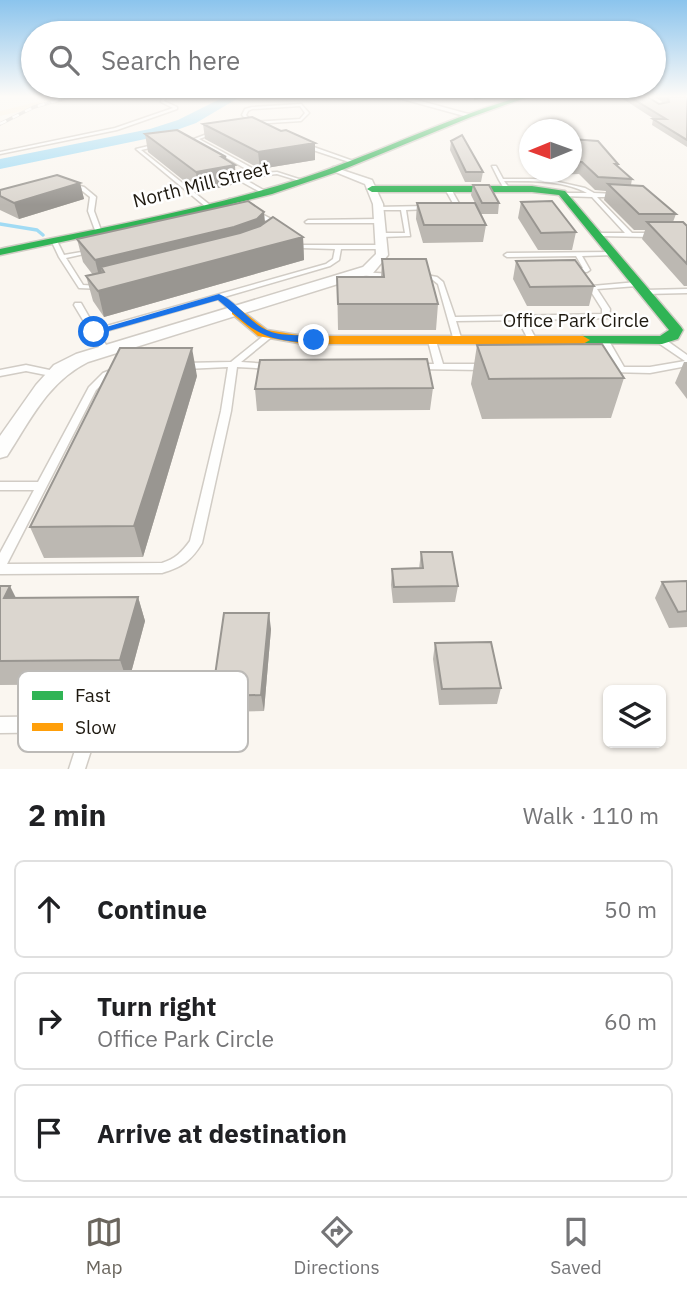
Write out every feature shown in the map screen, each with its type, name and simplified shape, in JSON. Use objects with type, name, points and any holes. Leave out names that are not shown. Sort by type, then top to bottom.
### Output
[{"type":"main road","name":"North Mill Street","points":[[0,252],[264,192],[337,169],[425,133]]},
{"type":"main road","points":[[372,189],[448,189],[504,184],[551,190],[565,195]]},
{"type":"main road","name":"Office Park Circle","points":[[237,311],[263,333],[304,340],[605,341],[660,340],[673,336],[676,330],[565,195]]},
{"type":"street","points":[[3,442],[20,425],[42,389],[55,374],[82,358],[368,270],[382,255],[381,228],[372,189],[369,182],[363,178],[337,169]]},
{"type":"lane","points":[[0,153],[97,133]]},
{"type":"lane","points":[[213,133],[196,139],[260,174],[277,173],[303,181]]},
{"type":"lane","points":[[168,143],[138,149],[208,206]]},
{"type":"lane","points":[[303,145],[355,162]]},
{"type":"lane","points":[[494,167],[504,184],[545,180],[566,184],[593,195],[630,235]]},
{"type":"lane","points":[[222,169],[264,192]]},
{"type":"lane","points":[[60,180],[82,188],[93,197],[91,211],[98,230]]},
{"type":"lane","points":[[444,207],[458,207],[448,189]]},
{"type":"lane","points":[[565,195],[620,195]]},
{"type":"lane","points":[[231,200],[275,223],[273,234],[268,239]]},
{"type":"lane","points":[[308,222],[381,228],[408,235],[402,208]]},
{"type":"lane","points":[[303,247],[338,247],[381,228],[402,208],[430,208]]},
{"type":"lane","points":[[244,215],[257,212]]},
{"type":"lane","points":[[599,235],[667,235]]},
{"type":"lane","points":[[54,240],[81,287],[95,290],[108,286]]},
{"type":"lane","points":[[94,332],[328,265],[335,260],[338,247]]},
{"type":"lane","points":[[62,257],[101,248]]},
{"type":"lane","points":[[507,255],[615,254]]},
{"type":"lane","points":[[566,270],[587,270],[578,255]]},
{"type":"lane","points":[[360,274],[404,275]]},
{"type":"lane","points":[[414,276],[435,278],[441,283],[458,341]]},
{"type":"lane","points":[[451,319],[606,316],[606,309],[593,290],[594,287],[687,291]]},
{"type":"lane","points":[[219,296],[237,311]]},
{"type":"lane","points":[[78,305],[105,350]]},
{"type":"lane","points":[[522,318],[533,341]]},
{"type":"lane","points":[[127,369],[106,375],[92,389],[0,567],[162,568],[187,556],[196,543],[203,517],[233,364],[270,335]]},
{"type":"lane","points":[[660,340],[687,361]]},
{"type":"lane","points":[[432,341],[439,368]]},
{"type":"lane","points":[[605,341],[621,369]]},
{"type":"lane","points":[[594,368],[650,370],[687,361]]},
{"type":"lane","points":[[170,367],[233,364],[277,367]]},
{"type":"lane","points":[[411,368],[491,367]]},
{"type":"lane","points":[[0,373],[26,368],[55,374]]},
{"type":"lane","points":[[0,486],[41,486]]},
{"type":"lane","points":[[0,725],[18,725]]},
{"type":"lane","points":[[77,769],[82,752]]},
{"type":"building","points":[[182,133],[226,157],[222,157],[235,165],[196,172],[145,134]]},
{"type":"building","points":[[220,133],[292,133],[315,143],[258,152]]},
{"type":"building","points":[[675,133],[687,133],[687,140]]},
{"type":"building","points":[[462,135],[483,172],[466,172],[451,141]]},
{"type":"building","points":[[582,140],[598,141],[618,164],[615,164],[632,179],[598,177],[582,162]]},
{"type":"building","points":[[57,175],[80,183],[14,203],[0,196],[0,190]]},
{"type":"building","points":[[608,184],[643,186],[676,214],[639,214]]},
{"type":"building","points":[[473,185],[489,185],[499,203],[482,203]]},
{"type":"building","points":[[248,201],[264,212],[257,219],[234,227],[95,260],[77,239]]},
{"type":"building","points":[[552,201],[576,232],[541,233],[521,202]]},
{"type":"building","points":[[417,203],[475,203],[486,225],[424,225]]},
{"type":"building","points":[[273,217],[303,237],[98,291],[86,276],[104,272],[101,267],[240,233],[260,226]]},
{"type":"building","points":[[647,222],[683,222],[687,226],[687,264]]},
{"type":"building","points":[[382,259],[426,259],[438,304],[338,304],[337,277],[384,277]]},
{"type":"building","points":[[575,260],[594,286],[530,287],[516,261]]},
{"type":"building","points":[[602,344],[624,378],[489,379],[477,345]]},
{"type":"building","points":[[120,348],[192,348],[134,526],[30,527]]},
{"type":"building","points":[[427,359],[433,388],[255,389],[260,360]]},
{"type":"building","points":[[421,552],[452,552],[458,586],[394,587],[392,569],[423,568]]},
{"type":"building","points":[[687,581],[687,611],[678,612],[662,582]]},
{"type":"building","points":[[0,586],[10,586],[4,598],[138,597],[120,660],[0,661]]},
{"type":"building","points":[[224,613],[269,613],[261,695],[248,695],[248,671],[216,671]]},
{"type":"building","points":[[491,642],[501,688],[442,689],[435,643]]},
{"type":"waterway","points":[[0,164],[154,133]]},
{"type":"waterway","points":[[0,224],[37,230],[43,235]]},
{"type":"traffic: fast","points":[[0,252],[154,220],[269,192],[334,170],[425,133]]},
{"type":"traffic: fast","points":[[372,189],[532,189],[562,193],[676,330],[673,336],[662,340],[583,340]]},
{"type":"traffic: slow","points":[[237,311],[263,333],[304,340],[583,340]]},
{"type":"route","points":[[94,332],[219,296],[263,333],[279,338],[314,340]]}]
